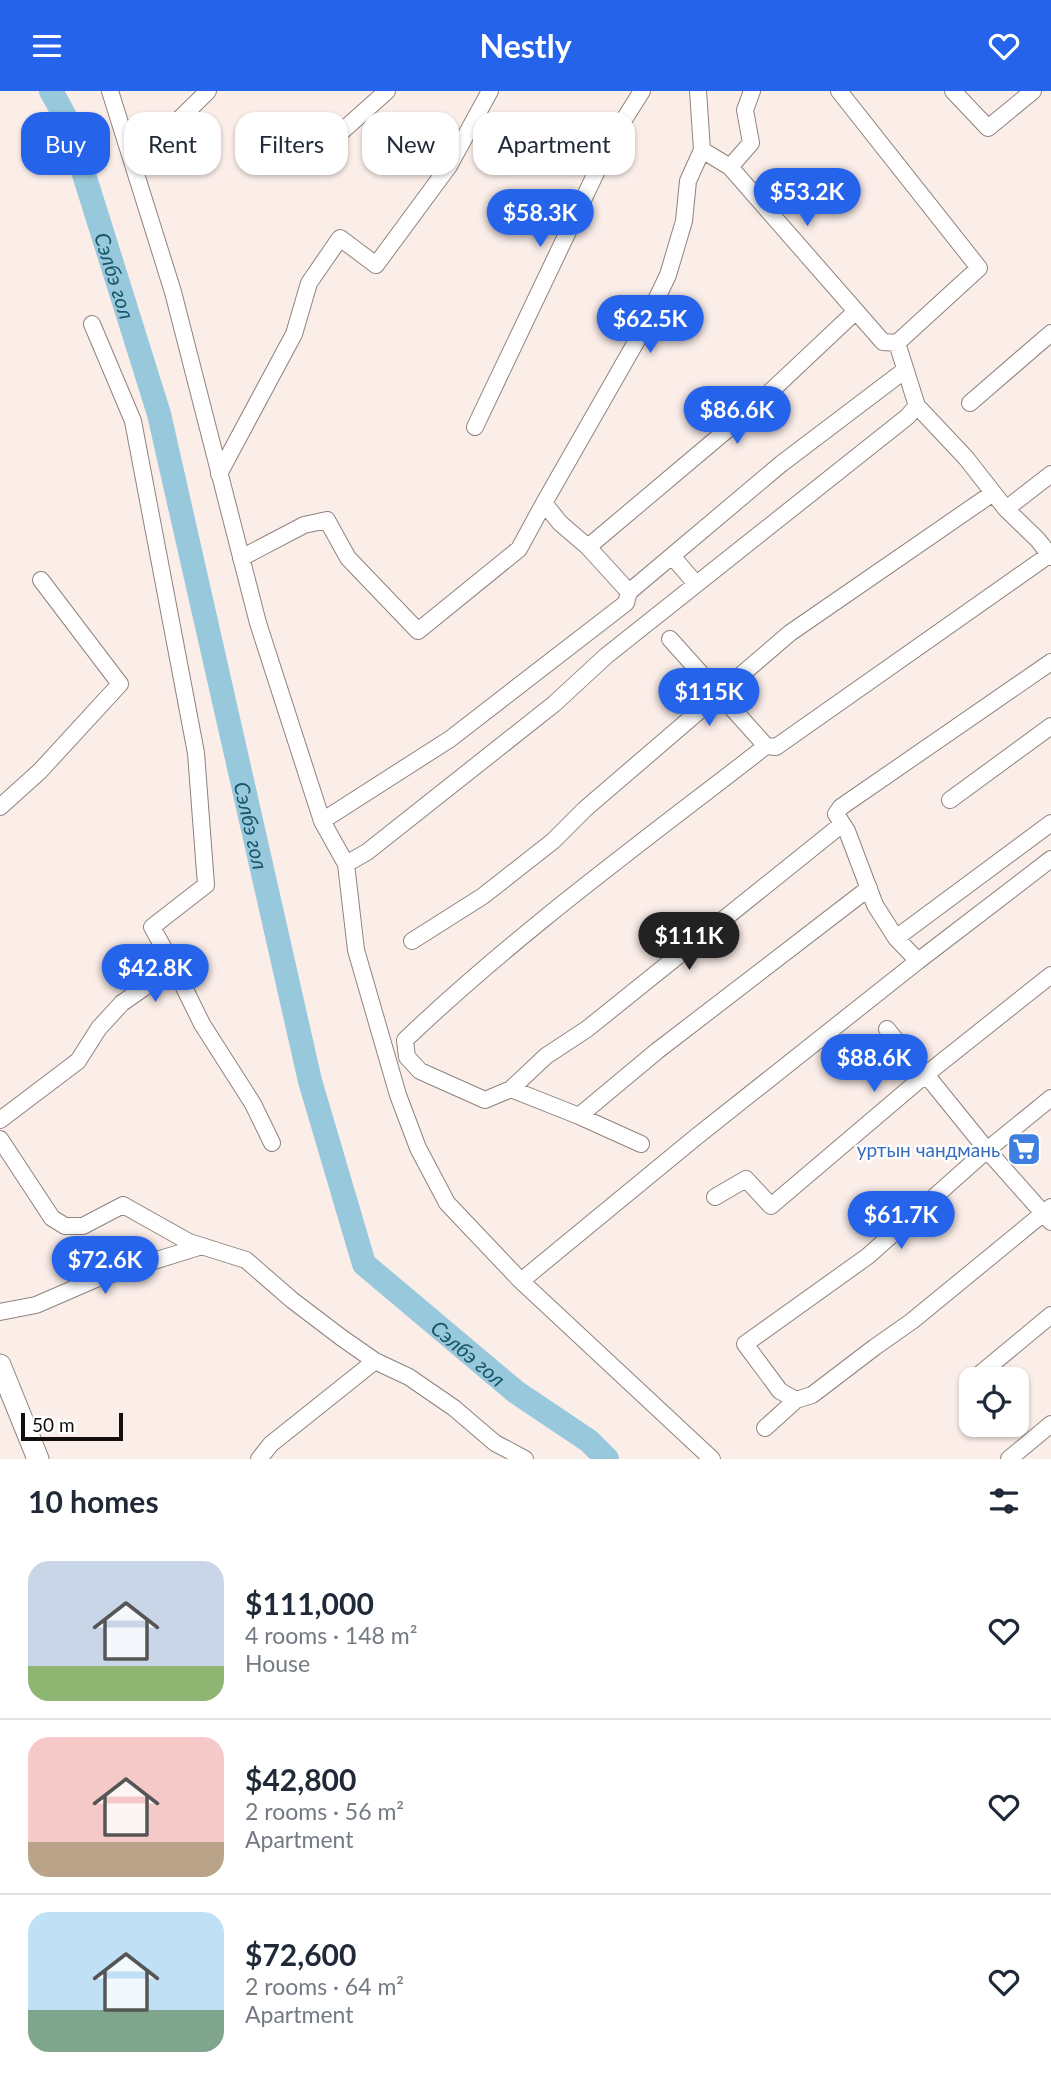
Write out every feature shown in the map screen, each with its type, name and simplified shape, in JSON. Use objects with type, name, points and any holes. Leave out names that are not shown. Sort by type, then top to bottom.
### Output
[{"type":"main road","points":[[0,1365],[38,1459]]},
{"type":"street","points":[[110,91],[124,136]]},
{"type":"street","points":[[187,112],[208,91]]},
{"type":"street","points":[[348,126],[387,91]]},
{"type":"street","points":[[219,474],[290,343],[309,283],[340,238],[376,265],[449,166],[491,91]]},
{"type":"street","points":[[475,427],[613,137],[642,91]]},
{"type":"street","points":[[241,558],[304,525],[327,520],[348,558],[418,631],[519,549],[636,342],[668,275],[684,221],[688,181],[702,150],[698,91]]},
{"type":"street","points":[[730,167],[751,143],[745,110],[752,91]]},
{"type":"street","points":[[702,150],[730,167],[883,342],[897,343],[979,268],[839,91]]},
{"type":"street","points":[[953,91],[988,128],[1033,91]]},
{"type":"street","points":[[136,175],[173,292],[258,624],[323,821],[346,865],[356,950],[398,1095],[418,1148],[447,1203],[520,1281],[712,1459]]},
{"type":"street","points":[[588,547],[753,408],[856,311]]},
{"type":"street","points":[[92,324],[133,421],[196,753],[206,885],[152,927],[202,1024],[253,1104],[272,1143]]},
{"type":"street","points":[[970,403],[1051,333]]},
{"type":"street","points":[[670,639],[766,746],[776,747],[1050,556],[1038,540],[1006,509],[966,458],[917,406],[897,343]]},
{"type":"street","points":[[323,821],[450,739],[626,603],[629,592],[781,464],[905,370]]},
{"type":"street","points":[[346,865],[367,852],[554,704],[606,656],[907,417],[917,406]]},
{"type":"street","points":[[1006,509],[1051,474]]},
{"type":"street","points":[[412,941],[483,896],[553,841],[586,809],[790,633],[993,493]]},
{"type":"street","points":[[544,503],[560,523],[588,547],[629,592]]},
{"type":"street","points":[[671,556],[696,584]]},
{"type":"street","points":[[0,807],[40,771],[120,684],[41,580]]},
{"type":"street","points":[[918,961],[896,938],[875,905],[847,831],[836,814],[841,807],[1051,662]]},
{"type":"street","points":[[950,800],[1051,726]]},
{"type":"street","points":[[766,746],[537,925],[439,1007],[405,1040],[407,1057],[420,1071],[485,1100],[511,1089],[545,1056],[587,1029],[841,825]]},
{"type":"street","points":[[896,938],[1051,823]]},
{"type":"street","points":[[520,1281],[696,1137],[1051,859]]},
{"type":"street","points":[[579,1116],[657,1051],[869,888]]},
{"type":"street","points":[[0,1120],[78,1061],[99,1028],[122,1003],[174,967]]},
{"type":"street","points":[[715,1197],[746,1179],[771,1206],[924,1076],[1051,975]]},
{"type":"street","points":[[765,1428],[796,1400],[812,1395],[1049,1214],[987,1150],[887,1029]]},
{"type":"street","points":[[511,1089],[641,1144]]},
{"type":"street","points":[[796,1400],[780,1391],[745,1344],[868,1256],[987,1150],[1051,1098]]},
{"type":"street","points":[[0,1139],[52,1218],[65,1226],[83,1226],[123,1205],[188,1242],[246,1260],[292,1300],[375,1361],[410,1377],[454,1408],[495,1443],[525,1459]]},
{"type":"street","points":[[0,1312],[36,1305],[96,1279],[202,1246]]},
{"type":"street","points":[[988,1367],[1051,1315]]},
{"type":"street","points":[[259,1459],[271,1444],[375,1361]]},
{"type":"street","points":[[1009,1459],[1051,1424]]},
{"type":"waterway","name":"Сэлбэ гол","points":[[51,91],[67,120],[159,414],[310,1081],[364,1264],[516,1392],[589,1441],[607,1459]]},
{"type":"place","name":"уртын чандмань","points":[[1024,1149]]}]
